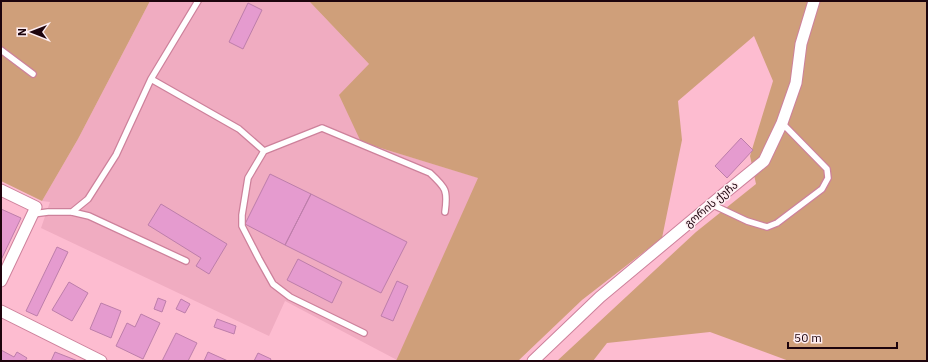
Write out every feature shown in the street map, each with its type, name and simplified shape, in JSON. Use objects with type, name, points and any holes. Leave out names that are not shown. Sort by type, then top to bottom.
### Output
[{"type":"street","name":"გორის ქუჩა","points":[[533,361],[600,297],[764,161],[782,122],[796,83],[801,44],[814,1]]},
{"type":"street","points":[[1,190],[36,207],[1,281]]},
{"type":"street","points":[[1,311],[101,361]]},
{"type":"lane","points":[[72,212],[88,199],[116,155],[151,79],[198,1]]},
{"type":"lane","points":[[1,50],[33,74]]},
{"type":"lane","points":[[151,79],[239,129],[264,151]]},
{"type":"lane","points":[[711,204],[747,221],[767,227],[777,223],[822,189],[828,178],[827,169],[782,122]]},
{"type":"lane","points":[[364,333],[290,297],[274,284],[252,246],[242,226],[242,215],[248,178],[264,151],[322,128],[430,173],[443,185],[447,198],[445,212]]},
{"type":"lane","points":[[33,214],[48,212],[72,212],[89,216],[186,262]]},
{"type":"shaded area","points":[[1,1],[150,1],[78,139],[42,201],[1,181]]},
{"type":"shaded area","points":[[150,1],[309,1],[369,64],[361,142],[479,178],[397,360],[285,301],[269,336],[41,228],[50,202],[42,201],[78,139]]},
{"type":"shaded area","points":[[309,1],[927,1],[927,361],[789,361],[710,332],[607,343],[593,361],[557,361],[696,232],[756,184],[750,156],[773,81],[754,36],[678,101],[682,140],[662,238],[582,300],[518,361],[396,361],[478,178],[361,142],[339,95],[369,64]]},
{"type":"building","points":[[248,3],[262,10],[243,49],[229,42]]},
{"type":"building","points":[[741,138],[753,150],[727,178],[715,166]]},
{"type":"building","points":[[270,174],[311,194],[285,245],[245,224]]},
{"type":"building","points":[[311,194],[407,242],[381,293],[285,245]]},
{"type":"building","points":[[161,204],[227,244],[209,274],[196,266],[201,258],[148,225]]},
{"type":"building","points":[[1,209],[21,218],[1,260]]},
{"type":"building","points":[[57,247],[68,252],[37,316],[26,311]]},
{"type":"building","points":[[298,259],[342,282],[332,303],[287,280]]},
{"type":"building","points":[[397,281],[408,286],[393,321],[381,316]]},
{"type":"building","points":[[69,282],[88,293],[72,321],[52,310]]},
{"type":"building","points":[[158,298],[166,301],[162,312],[154,309]]},
{"type":"building","points":[[181,299],[190,304],[185,313],[176,309]]},
{"type":"building","points":[[101,303],[121,311],[111,338],[90,329]]},
{"type":"building","points":[[141,314],[160,323],[143,359],[116,346],[127,323],[135,327]]},
{"type":"building","points":[[217,319],[236,326],[234,334],[214,327]]},
{"type":"building","points":[[176,333],[197,343],[188,361],[162,361]]},
{"type":"building","points":[[1,350],[14,357],[17,352],[27,358],[25,361],[1,361]]},
{"type":"building","points":[[55,352],[78,361],[51,361]]},
{"type":"building","points":[[208,352],[228,361],[204,361]]},
{"type":"building","points":[[258,353],[271,359],[270,361],[254,361]]}]
